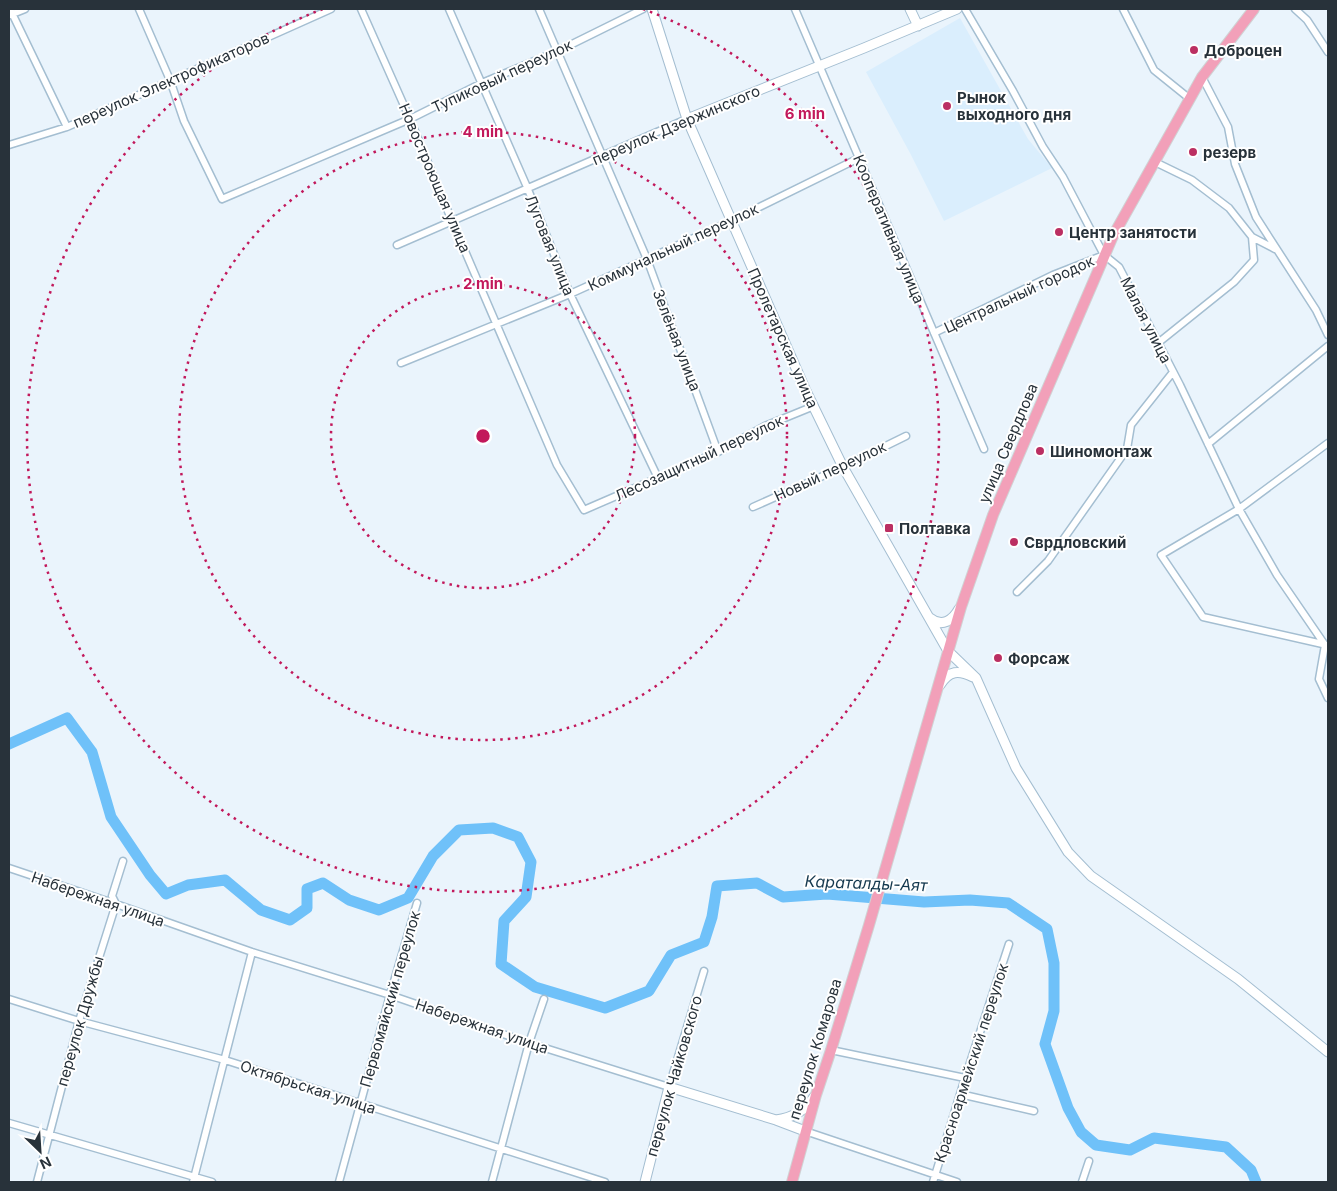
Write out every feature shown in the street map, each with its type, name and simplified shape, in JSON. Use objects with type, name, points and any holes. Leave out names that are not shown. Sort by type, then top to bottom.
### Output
[{"type":"main road","name":"улица Свердлова","points":[[869,924],[961,607],[993,515],[1113,236],[1202,77],[1254,9]]},
{"type":"main road","name":"переулок Комарова","points":[[792,1182],[805,1131],[869,924]]},
{"type":"street","points":[[25,9],[10,13],[67,127]]},
{"type":"street","points":[[139,9],[170,80]]},
{"type":"street","name":"переулок Электрофикаторов","points":[[9,145],[67,127],[331,9]]},
{"type":"street","name":"Новостроющая улица","points":[[361,9],[410,118],[452,221],[557,465],[584,510]]},
{"type":"street","name":"Луговая улица","points":[[449,9],[527,187],[570,294],[658,478]]},
{"type":"street","name":"Зелёная улица","points":[[539,9],[647,259],[718,452]]},
{"type":"street","name":"Тупиковый переулок","points":[[170,80],[184,121],[222,199],[410,118],[482,83],[558,51],[643,9]]},
{"type":"street","name":"Пролетарская улица","points":[[652,9],[687,119],[814,406],[843,466],[948,651],[976,678]]},
{"type":"street","name":"Кооперативная улица","points":[[795,9],[984,449]]},
{"type":"street","points":[[910,9],[918,26]]},
{"type":"street","name":"переулок Дзержинского","points":[[397,244],[687,119],[957,9]]},
{"type":"street","name":"Малая улица","points":[[965,9],[1043,147],[1062,176],[1104,255],[1119,267],[1173,372],[1239,510],[1277,575],[1327,645]]},
{"type":"street","points":[[1123,9],[1154,70],[1190,99]]},
{"type":"street","points":[[1295,9],[1307,20],[1328,52]]},
{"type":"street","points":[[1202,77],[1228,127],[1235,164],[1256,217],[1316,310],[1328,335]]},
{"type":"street","name":"Коммунальный переулок","points":[[401,363],[570,294],[731,221],[859,158]]},
{"type":"street","points":[[1155,162],[1192,180],[1229,208],[1252,237],[1277,250]]},
{"type":"street","points":[[1158,342],[1234,282],[1254,260],[1252,237]]},
{"type":"street","name":"Центральный городок","points":[[934,333],[1054,275],[1104,255]]},
{"type":"street","points":[[1208,444],[1328,346]]},
{"type":"street","points":[[1017,592],[1048,561],[1127,449],[1131,424],[1173,372]]},
{"type":"street","name":"Лесозащитный переулок","points":[[584,510],[718,452],[765,426],[814,406]]},
{"type":"street","name":"Новый переулок","points":[[754,507],[906,436]]},
{"type":"street","points":[[1328,443],[1239,510],[1161,555],[1203,617],[1327,645],[1319,679],[1328,698]]},
{"type":"street","points":[[929,618],[934,622],[948,621],[955,616],[961,607]]},
{"type":"street","points":[[937,689],[948,675],[957,672],[976,678],[1016,768],[1068,852],[1091,876],[1238,979],[1328,1052]]},
{"type":"street","name":"переулок Дружбы","points":[[37,1182],[79,1021],[116,904],[112,896],[123,861]]},
{"type":"street","name":"Набережная улица","points":[[9,868],[252,952],[390,995],[529,1043],[776,1120],[934,1179],[957,1182]]},
{"type":"street","name":"Первомайский переулок","points":[[339,1182],[417,903]]},
{"type":"street","name":"Красноармейский переулок","points":[[934,1179],[1009,944]]},
{"type":"street","points":[[193,1180],[252,952]]},
{"type":"street","name":"переулок Чайковского","points":[[645,1182],[669,1087],[704,971]]},
{"type":"street","points":[[492,1182],[529,1043],[544,999]]},
{"type":"street","name":"Октябрьская улица","points":[[9,1000],[224,1060],[605,1182]]},
{"type":"street","points":[[831,1050],[965,1078]]},
{"type":"street","points":[[960,1094],[1034,1111]]},
{"type":"street","points":[[776,1120],[799,1113],[816,1095]]},
{"type":"street","points":[[9,1123],[193,1180],[212,1182]]},
{"type":"street","points":[[1082,1182],[1089,1161]]},
{"type":"shaded area","name":"Рынок выходного дня","points":[[960,18],[1028,139],[1052,168],[944,221],[866,72]]},
{"type":"waterway","name":"Караталды-Аят","points":[[9,744],[67,718],[92,752],[111,817],[150,875],[166,894],[188,885],[225,880],[261,910],[290,920],[307,908],[307,889],[323,883],[349,900],[379,910],[408,898],[433,856],[459,830],[493,828],[518,837],[531,862],[526,897],[504,921],[501,964],[535,987],[605,1008],[649,991],[671,955],[704,942],[712,917],[717,886],[757,883],[783,897],[827,894],[924,902],[970,900],[1008,903],[1047,929],[1054,963],[1054,1011],[1045,1044],[1068,1108],[1081,1132],[1096,1145],[1130,1150],[1154,1138],[1226,1147],[1251,1170],[1256,1182]]},
{"type":"place","name":"Доброцен","points":[[1194,50]]},
{"type":"place","name":"Рынок выходного дня","points":[[947,106]]},
{"type":"place","name":"резерв","points":[[1193,152]]},
{"type":"place","name":"Центр занятости","points":[[1059,232]]},
{"type":"place","name":"Шиномонтаж","points":[[1040,451]]},
{"type":"place","name":"Полтавка","points":[[889,528]]},
{"type":"place","name":"Сврдловский","points":[[1014,542]]},
{"type":"place","name":"Форсаж","points":[[998,658]]}]
